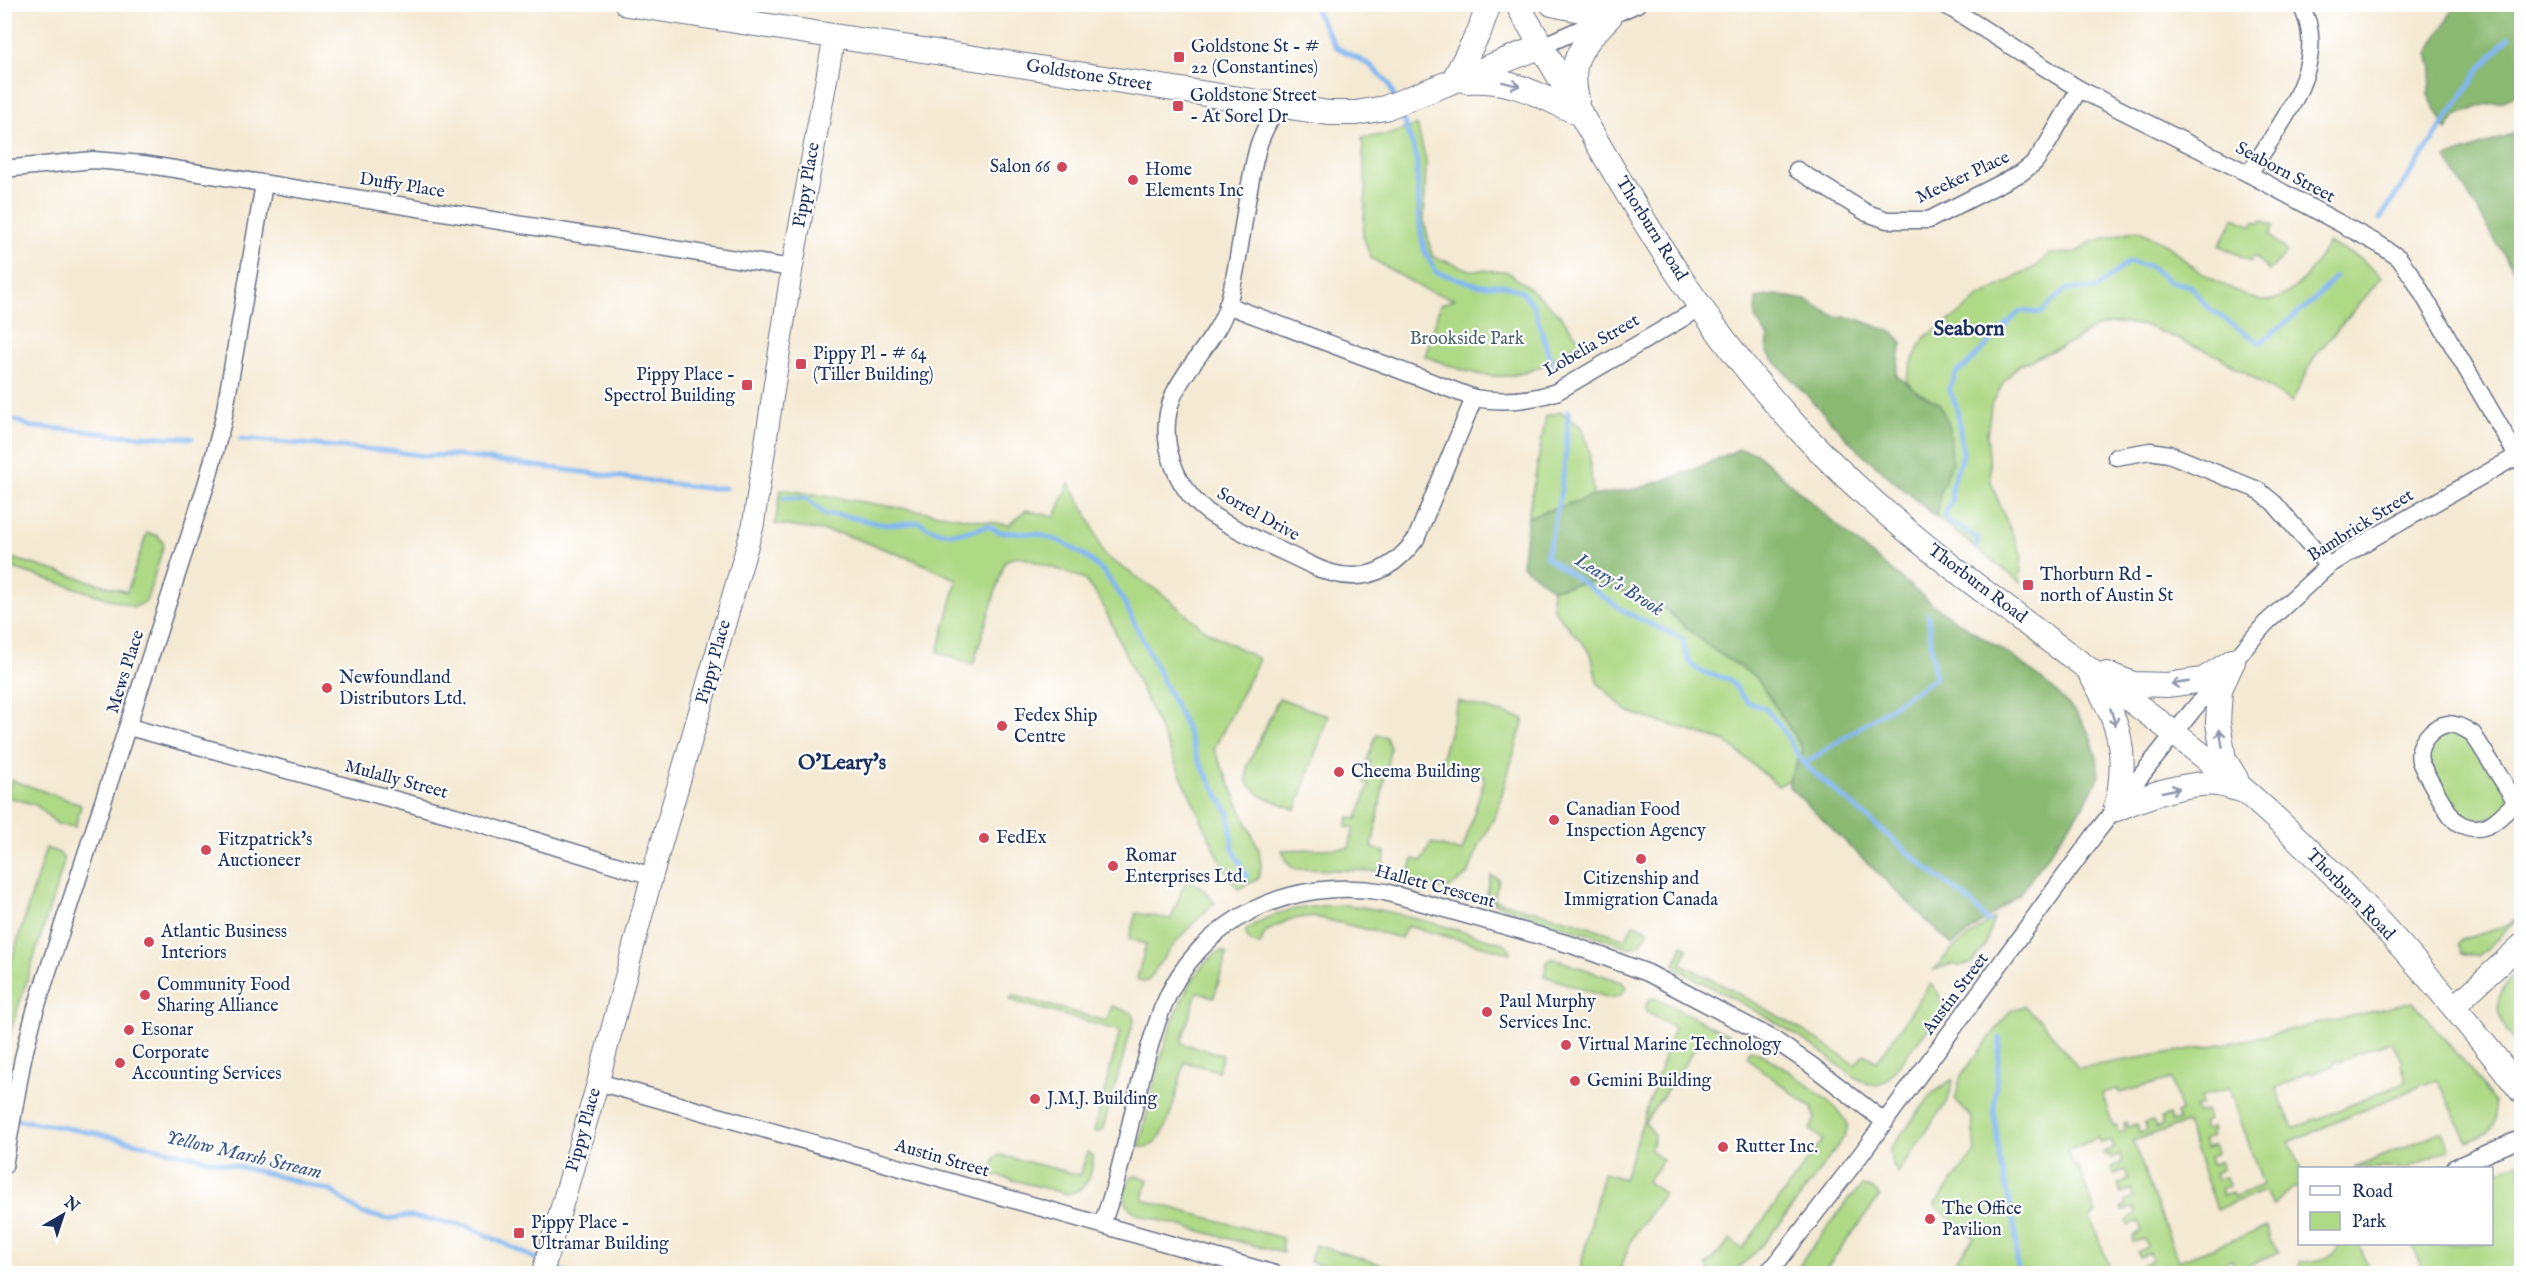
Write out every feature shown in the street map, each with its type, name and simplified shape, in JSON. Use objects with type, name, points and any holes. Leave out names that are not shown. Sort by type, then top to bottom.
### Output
[{"type":"main road","name":"Goldstone Street","points":[[627,4],[834,38],[1329,113],[1356,113],[1395,105],[1542,46]]},
{"type":"main road","points":[[1489,4],[1479,33],[1453,81],[1491,80],[1510,84],[1543,95],[1580,114]]},
{"type":"main road","name":"Thorburn Road","points":[[1517,4],[1580,114],[1700,308],[1778,408],[1872,501],[1945,563],[2174,733],[2244,791],[2344,886],[2454,1007],[2522,1092]]},
{"type":"main road","points":[[1552,4],[1610,16]]},
{"type":"main road","points":[[1580,114],[1572,80],[1575,61],[1582,47],[1610,16]]},
{"type":"main road","points":[[2085,666],[2133,684],[2167,685],[2203,680],[2233,661]]},
{"type":"main road","points":[[2233,661],[2220,689],[2218,723],[2224,759],[2244,791]]},
{"type":"main road","points":[[2085,666],[2109,704],[2121,743],[2123,779],[2116,809]]},
{"type":"main road","points":[[2116,809],[2139,799],[2186,787],[2217,784],[2244,791]]},
{"type":"street","points":[[1542,46],[1637,4]]},
{"type":"street","name":"Seaborn Street","points":[[1944,4],[2079,89],[2249,174],[2380,245],[2399,258],[2412,276],[2519,460]]},
{"type":"street","points":[[2249,174],[2306,75],[2310,54],[2310,33],[2300,4]]},
{"type":"street","name":"Pippy Place","points":[[542,1274],[598,1082],[652,876],[753,526],[792,268],[834,38]]},
{"type":"street","name":"Meeker Place","points":[[1797,170],[1867,213],[1887,220],[1929,220],[2020,173],[2035,162],[2079,89]]},
{"type":"street","name":"Sorrel Drive","points":[[1277,106],[1257,149],[1227,304],[1207,344],[1174,393],[1168,415],[1166,439],[1170,459],[1181,481],[1195,500],[1214,516],[1324,572],[1346,576],[1367,575],[1388,568],[1404,556],[1416,539],[1474,398]]},
{"type":"street","name":"Duffy Place","points":[[4,169],[93,160],[143,164],[792,268]]},
{"type":"street","name":"Mews Place","points":[[4,1166],[17,1103],[23,1058],[35,1011],[129,727],[207,482],[223,422],[264,184]]},
{"type":"street","name":"Lobelia Street","points":[[1227,304],[1474,398],[1494,402],[1537,398],[1556,392],[1700,308]]},
{"type":"street","points":[[2116,457],[2150,451],[2169,453],[2258,490],[2274,503],[2328,566]]},
{"type":"street","name":"Bambrick Street","points":[[2174,733],[2265,624],[2328,566],[2371,539],[2519,460]]},
{"type":"street","points":[[2448,724],[2463,728],[2473,734],[2519,800],[2493,823],[2478,828],[2463,826],[2452,818],[2420,761],[2421,749],[2427,736],[2436,728],[2448,724]]},
{"type":"street","name":"Mulally Street","points":[[129,727],[466,819],[652,876]]},
{"type":"street","name":"Austin Street","points":[[1765,1274],[1776,1264],[1885,1122],[2174,733]]},
{"type":"street","name":"Hallett Crescent","points":[[1102,1224],[1112,1200],[1120,1159],[1155,1032],[1174,986],[1205,945],[1248,911],[1274,900],[1328,888],[1359,887],[1385,892],[1562,942],[1648,973],[1773,1039],[1885,1122]]},
{"type":"street","points":[[2454,1007],[2522,944]]},
{"type":"street","name":"Austin Street","points":[[598,1082],[1275,1274]]},
{"type":"street","points":[[2456,1167],[2522,1138]]},
{"type":"green space","points":[[2456,4],[2521,5],[2521,92],[2501,102],[2484,105],[2456,116],[2447,130],[2428,95],[2432,69],[2428,53]]},
{"type":"green space","name":"Brookside Park","points":[[1417,125],[1426,161],[1424,220],[1432,256],[1470,270],[1506,271],[1560,315],[1581,342],[1543,365],[1508,376],[1466,371],[1425,356],[1440,305],[1454,299],[1425,290],[1371,258],[1363,236],[1366,191],[1362,138],[1391,134]]},
{"type":"green space","points":[[2522,131],[2521,283],[2446,158]]},
{"type":"green space","points":[[2234,218],[2252,226],[2255,221],[2259,223],[2263,220],[2274,226],[2269,235],[2287,252],[2269,271],[2254,256],[2251,261],[2220,246]]},
{"type":"green space","points":[[2137,230],[2167,245],[2209,277],[2260,300],[2276,299],[2295,287],[2310,271],[2328,243],[2361,259],[2382,277],[2315,356],[2292,402],[2218,356],[2147,326],[2117,323],[2096,327],[2074,341],[2019,365],[2005,380],[1991,406],[1987,434],[1991,481],[2022,556],[2020,582],[1936,517],[1941,490],[1952,462],[1939,403],[1919,393],[1906,381],[1914,357],[1925,337],[1957,316],[1979,297],[2037,266],[2049,254],[2075,253],[2091,242]]},
{"type":"green space","points":[[1776,295],[1806,300],[1834,316],[1854,318],[1895,333],[1902,344],[1896,375],[1919,393],[1939,403],[1950,427],[1952,462],[1941,490],[1936,517],[1859,451],[1767,353],[1768,337],[1755,318],[1756,298]]},
{"type":"green space","points":[[1561,412],[1581,427],[1589,449],[1593,496],[1528,517],[1546,416]]},
{"type":"green space","points":[[1739,449],[1755,452],[1855,541],[1941,611],[2015,658],[2050,686],[2077,714],[2090,735],[2097,758],[2099,776],[2085,803],[2021,893],[1952,945],[1789,787],[1789,780],[1803,749],[1756,677],[1712,649],[1662,607],[1593,581],[1552,589],[1522,565],[1528,517],[1593,496],[1636,489],[1686,473]]},
{"type":"green space","points":[[1069,483],[1089,518],[1104,555],[1161,593],[1205,630],[1259,659],[1214,749],[1259,850],[1261,866],[1258,879],[1238,889],[1223,867],[1101,601],[1083,578],[1018,556],[1005,561],[973,665],[938,652],[957,580],[917,561],[843,534],[775,524],[781,489],[1009,525],[1026,510],[1055,517]]},
{"type":"green space","points":[[147,533],[158,536],[164,544],[146,602],[134,607],[19,570],[11,567],[5,560],[5,556],[127,592]]},
{"type":"green space","points":[[1593,581],[1662,607],[1712,649],[1756,677],[1803,749],[1789,780],[1778,786],[1726,742],[1628,712],[1597,682],[1591,653],[1553,609],[1552,589]]},
{"type":"green space","points":[[1279,698],[1328,716],[1296,810],[1260,795],[1247,783],[1247,767]]},
{"type":"green space","points":[[1458,701],[1524,719],[1496,814],[1479,846],[1468,874],[1447,890],[1407,880],[1413,859],[1422,861],[1431,843],[1462,852],[1485,777],[1440,765]]},
{"type":"green space","points":[[2463,728],[2516,802],[2505,813],[2463,826],[2421,749],[2427,736]]},
{"type":"green space","points":[[1377,734],[1386,737],[1390,748],[1372,848],[1385,852],[1384,867],[1380,871],[1295,869],[1288,864],[1282,850],[1349,848],[1354,828],[1346,827],[1349,817],[1357,819],[1369,785],[1364,782],[1371,761],[1367,760]]},
{"type":"green space","points":[[12,780],[79,804],[81,806],[75,827],[57,824],[36,805],[5,796]]},
{"type":"green space","points":[[46,848],[59,853],[64,859],[63,866],[5,1049],[5,982]]},
{"type":"green space","points":[[1491,876],[1499,879],[1494,900],[1573,921],[1625,939],[1634,924],[1649,930],[1642,942],[1637,946],[1629,947],[1496,904],[1490,901],[1487,893]]},
{"type":"green space","points":[[1186,879],[1201,887],[1215,903],[1179,939],[1149,980],[1144,982],[1137,979],[1146,944],[1129,939],[1136,913],[1171,919]]},
{"type":"green space","points":[[1346,905],[1406,916],[1466,932],[1505,944],[1510,949],[1510,953],[1407,926],[1401,938],[1312,916],[1288,920],[1265,932],[1260,945],[1252,942],[1247,936],[1246,930],[1281,913],[1320,906]]},
{"type":"green space","points":[[2521,916],[2478,957],[2462,953],[2458,944],[2464,939],[2504,927]]},
{"type":"green space","points":[[1994,918],[1985,946],[1972,963],[1960,966],[1952,964],[1934,970],[1951,950]]},
{"type":"green space","points":[[1682,945],[1688,948],[1681,964],[1770,1011],[1855,1065],[1864,1054],[1877,1062],[1930,984],[1940,996],[1942,1011],[1886,1081],[1876,1086],[1851,1075],[1815,1047],[1765,1016],[1678,970],[1675,965]]},
{"type":"green space","points":[[1221,951],[1227,954],[1214,997],[1197,992],[1181,1043],[1223,1055],[1218,1071],[1185,1062],[1161,1136],[1152,1145],[1139,1147],[1158,1069],[1178,1009],[1190,984],[1204,963]]},
{"type":"green space","points":[[1552,958],[1622,982],[1626,987],[1620,996],[1609,998],[1544,976],[1547,962]]},
{"type":"green space","points":[[2521,966],[2521,1051],[2505,1027],[2498,1008],[2503,989]]},
{"type":"green space","points":[[1012,995],[1106,1021],[1112,1006],[1132,1013],[1134,1020],[1103,1128],[1099,1132],[1094,1132],[1120,1031],[1010,1000]]},
{"type":"green space","points":[[1651,998],[1656,998],[1729,1035],[1722,1045],[1717,1046],[1702,1038],[1645,1122],[1654,1134],[1649,1149],[1663,1160],[1647,1181],[1664,1194],[1632,1238],[1619,1273],[1579,1273],[1603,1173],[1624,1179],[1674,1027],[1646,1012],[1646,1004]]},
{"type":"green space","points":[[2413,1002],[2466,1064],[2494,1102],[2495,1121],[2487,1133],[2468,1142],[2437,1079],[2289,1142],[2302,1167],[2298,1167],[2298,1188],[2293,1188],[2273,1205],[2264,1191],[2217,1209],[2186,1123],[2133,1141],[2178,1261],[2267,1227],[2270,1241],[2279,1252],[2244,1268],[2236,1267],[2232,1260],[2199,1273],[2138,1273],[2144,1271],[2141,1265],[2152,1260],[2150,1253],[2139,1257],[2137,1252],[2147,1247],[2144,1239],[2133,1242],[2132,1236],[2142,1231],[2139,1222],[2129,1226],[2127,1221],[2136,1215],[2134,1208],[2123,1211],[2122,1208],[2127,1206],[2125,1202],[2134,1198],[2131,1189],[2121,1193],[2118,1184],[2129,1179],[2125,1170],[2114,1174],[2111,1167],[2122,1163],[2120,1155],[2110,1158],[2109,1154],[2105,1155],[2104,1152],[2114,1148],[2111,1140],[2100,1143],[2098,1138],[2068,1150],[2074,1167],[2078,1166],[2096,1214],[2090,1217],[2112,1273],[1957,1274],[1950,1268],[1974,1238],[1934,1205],[1975,1152],[1972,1118],[1955,1100],[1961,1075],[2010,1011],[2023,1006],[2041,1020],[2078,1068],[2240,1041]],"holes":[[[2391,1041],[2402,1062],[2407,1081],[2293,1128],[2276,1088],[2309,1072],[2311,1074],[2334,1066],[2334,1063],[2341,1060],[2342,1062],[2355,1054]],[[2171,1079],[2181,1111],[2176,1113],[2178,1120],[2172,1122],[2169,1115],[2161,1118],[2163,1125],[2156,1128],[2153,1121],[2144,1123],[2146,1131],[2139,1133],[2136,1124],[2128,1127],[2126,1122],[2124,1123],[2125,1131],[2120,1133],[2117,1125],[2113,1126],[2102,1093],[2118,1089],[2119,1093]],[[2229,1087],[2263,1185],[2233,1197],[2232,1193],[2222,1196],[2220,1189],[2229,1186],[2226,1177],[2217,1180],[2214,1173],[2222,1169],[2220,1161],[2211,1165],[2209,1158],[2217,1152],[2214,1145],[2206,1148],[2203,1140],[2212,1137],[2210,1132],[2213,1131],[2212,1127],[2204,1129],[2202,1123],[2208,1120],[2205,1111],[2197,1113],[2195,1107],[2202,1104],[2200,1098]]]},
{"type":"green space","points":[[1750,1050],[1758,1052],[1784,1068],[1829,1102],[1845,1119],[1847,1128],[1844,1137],[1771,1235],[1739,1267],[1726,1274],[1712,1273],[1706,1265],[1731,1240],[1742,1249],[1823,1140],[1810,1130],[1815,1119],[1812,1108],[1754,1064],[1747,1056]]},
{"type":"green space","points":[[1953,1080],[1948,1100],[1898,1173],[1891,1162],[1890,1149],[1933,1093]]},
{"type":"green space","points":[[2442,1131],[2450,1149],[2409,1167],[2357,1167]]},
{"type":"green space","points":[[1088,1152],[1093,1156],[1092,1169],[1087,1181],[1080,1189],[1067,1194],[990,1174],[995,1157],[1000,1155],[1080,1175]]},
{"type":"green space","points":[[2521,1162],[2521,1273],[2425,1273],[2412,1245],[2493,1245],[2493,1174]]},
{"type":"green space","points":[[1132,1177],[1148,1179],[1143,1200],[1282,1238],[1283,1253],[1136,1214],[1126,1201],[1125,1192],[1128,1182]]},
{"type":"green space","points":[[1862,1186],[1873,1189],[1880,1196],[1824,1271],[1825,1273],[1793,1273],[1847,1201]]},
{"type":"green space","points":[[1315,1245],[1391,1267],[1386,1273],[1352,1273],[1310,1262]]},
{"type":"green space","points":[[2339,1245],[2359,1245],[2371,1273],[2354,1273],[2353,1271],[2295,1273],[2301,1262],[2324,1259]]},
{"type":"waterway","name":"Leary's Brook","points":[[1317,4],[1316,12],[1336,47],[1370,65],[1389,84],[1394,97]]},
{"type":"waterway","points":[[2380,219],[2480,69],[2509,37]]},
{"type":"waterway","name":"Leary's Brook","points":[[1399,108],[1416,155],[1420,226],[1424,250],[1436,272],[1478,285],[1504,285],[1521,291],[1534,306],[1552,366]]},
{"type":"waterway","points":[[1976,548],[1978,538],[1948,521],[1944,516],[1952,501],[1951,487],[1963,454],[1957,408],[1949,388],[1957,372],[1968,364],[2020,311],[2041,313],[2066,289],[2096,289],[2128,262],[2150,266],[2168,281],[2191,286],[2207,307],[2260,343],[2314,300],[2335,277]]},
{"type":"waterway","name":"Leary's Brook","points":[[1568,411],[1562,484],[1546,557],[1627,613],[1683,639],[1691,664],[1710,675],[1729,679],[1747,702],[1765,708],[1781,727],[1804,764],[1924,866],[1971,902],[1988,922]]},
{"type":"waterway","points":[[4,416],[32,427],[114,435],[192,438]]},
{"type":"waterway","points":[[241,439],[425,456],[452,455],[704,488],[725,488]]},
{"type":"waterway","points":[[784,498],[807,498],[825,515],[846,516],[881,524],[919,522],[936,530],[952,533],[988,526],[1000,532],[1038,534],[1064,543],[1084,555],[1104,572],[1121,596],[1185,725],[1198,760],[1229,814],[1233,849],[1247,877]]},
{"type":"waterway","points":[[1804,764],[1935,678],[1928,615]]},
{"type":"waterway","name":"Leary's Brook","points":[[2000,1038],[1994,1111],[2000,1159],[2016,1234],[2017,1274]]},
{"type":"waterway","name":"Yellow Marsh Stream","points":[[15,1119],[94,1133],[270,1174],[331,1191],[361,1213],[388,1219],[408,1216],[467,1226],[541,1261]]},
{"type":"waterway","name":"Yellow Marsh Stream","points":[[550,1265],[568,1274]]},
{"type":"place","name":"Goldstone St - # 22 (Constantines)","points":[[1179,57]]},
{"type":"place","name":"Goldstone Street - At Sorel Dr","points":[[1178,106]]},
{"type":"place","name":"Salon 66","points":[[1062,167]]},
{"type":"place","name":"Home Elements Inc","points":[[1133,180]]},
{"type":"place","name":"Pippy Pl - # 64 (Tiller Building)","points":[[801,364]]},
{"type":"place","name":"Pippy Place - Spectrol Building","points":[[747,385]]},
{"type":"place","name":"Thorburn Rd - north of Austin St","points":[[2028,585]]},
{"type":"place","name":"Newfoundland Distributors Ltd.","points":[[327,688]]},
{"type":"place","name":"Fedex Ship Centre","points":[[1002,726]]},
{"type":"place","name":"Cheema Building","points":[[1339,772]]},
{"type":"place","name":"Canadian Food Inspection Agency","points":[[1554,820]]},
{"type":"place","name":"FedEx","points":[[984,838]]},
{"type":"place","name":"Fitzpatrick's Auctioneer","points":[[206,850]]},
{"type":"place","name":"Citizenship and Immigration Canada","points":[[1641,859]]},
{"type":"place","name":"Romar Enterprises Ltd.","points":[[1113,866]]},
{"type":"place","name":"Atlantic Business Interiors","points":[[149,942]]},
{"type":"place","name":"Community Food Sharing Alliance","points":[[145,995]]},
{"type":"place","name":"Paul Murphy Services Inc.","points":[[1487,1012]]},
{"type":"place","name":"Esonar","points":[[129,1030]]},
{"type":"place","name":"Virtual Marine Technology","points":[[1566,1045]]},
{"type":"place","name":"Corporate Accounting Services","points":[[120,1063]]},
{"type":"place","name":"Gemini Building","points":[[1575,1081]]},
{"type":"place","name":"J.M.J. Building","points":[[1035,1099]]},
{"type":"place","name":"Rutter Inc.","points":[[1723,1147]]},
{"type":"place","name":"The Office Pavilion","points":[[1930,1219]]},
{"type":"place","name":"Pippy Place - Ultramar Building","points":[[519,1233]]},
{"type":"district","name":"Seaborn","points":[[1969,329]]},
{"type":"district","name":"O'Leary's","points":[[842,763]]}]
